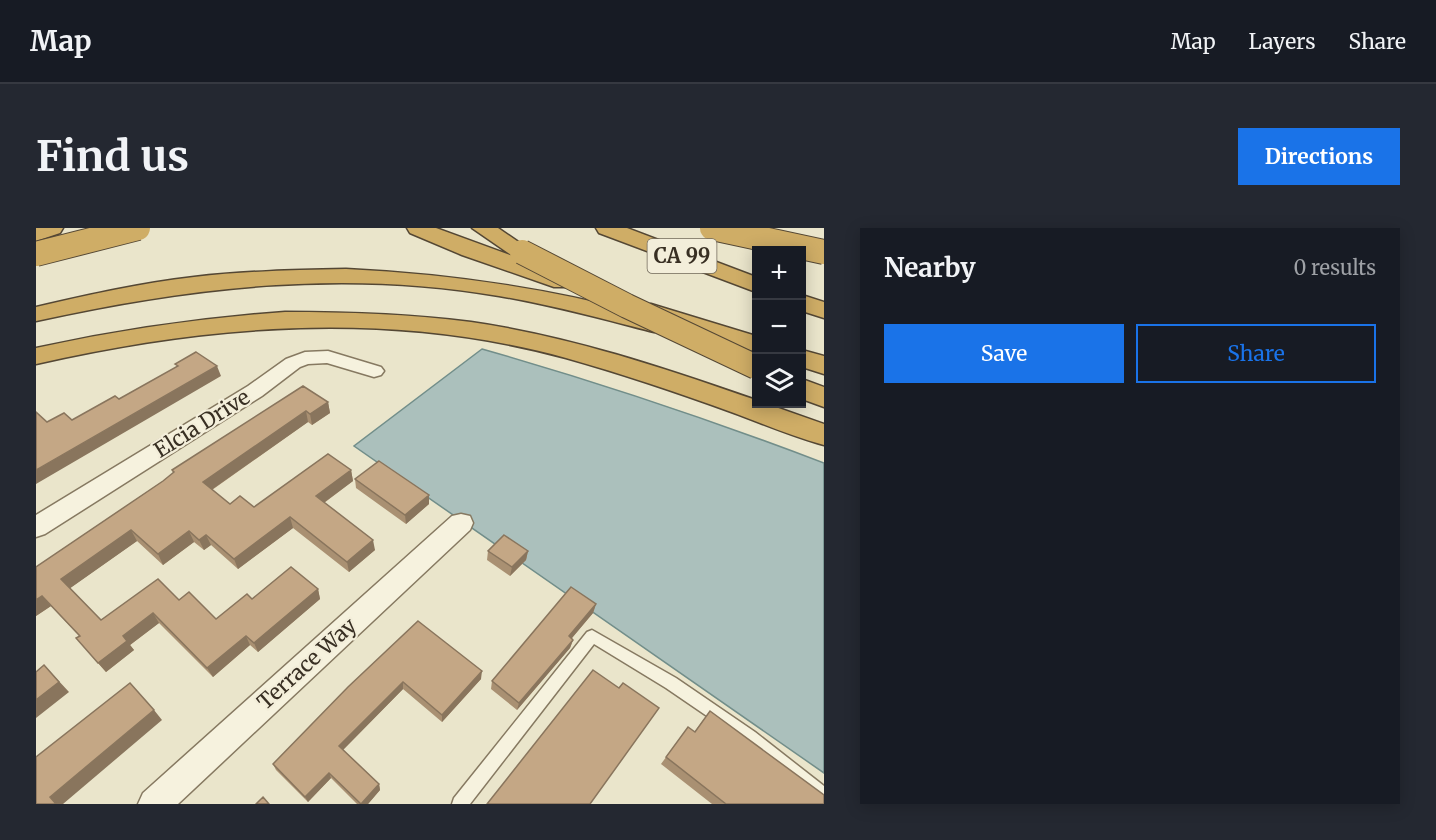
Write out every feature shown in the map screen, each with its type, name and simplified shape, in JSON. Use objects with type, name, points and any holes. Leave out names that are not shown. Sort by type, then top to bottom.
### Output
[{"type":"highway","points":[[36,235],[52,228]]},
{"type":"highway","points":[[36,262],[117,228]]},
{"type":"highway","points":[[36,254],[138,228]]},
{"type":"highway","points":[[418,228],[470,250],[580,288],[752,343]]},
{"type":"highway","points":[[483,228],[522,252],[627,306],[752,365]]},
{"type":"highway","name":"CA 99","points":[[607,228],[752,283]]},
{"type":"highway","name":"CA 99","points":[[656,228],[752,263]]},
{"type":"highway","points":[[712,228],[824,254]]},
{"type":"highway","points":[[763,228],[824,254]]},
{"type":"highway","points":[[36,314],[147,290],[238,278],[327,274],[400,277],[475,284],[546,295],[752,353]]},
{"type":"highway","points":[[806,283],[824,289]]},
{"type":"highway","points":[[806,304],[824,311]]},
{"type":"highway","points":[[36,356],[129,336],[240,321],[328,318],[419,323],[506,336],[615,363],[701,390],[824,435]]},
{"type":"highway","points":[[806,360],[824,365]]},
{"type":"highway","points":[[806,370],[824,375]]},
{"type":"highway","points":[[806,390],[824,398]]},
{"type":"street","name":"Elcia Drive","points":[[36,527],[255,391],[293,363],[305,358],[328,357],[374,371]]},
{"type":"street","name":"Terrace Way","points":[[154,804],[461,523]]},
{"type":"lane","points":[[460,804],[592,636],[671,683],[750,737],[824,796]]},
{"type":"shaded area","points":[[482,349],[654,402],[824,463],[824,773],[354,446]]},
{"type":"building","points":[[196,352],[217,366],[36,470],[36,412],[47,422],[64,413],[72,420],[115,396],[119,399],[178,366],[175,364]]},
{"type":"building","points":[[303,386],[328,402],[310,414],[306,411],[203,482],[230,504],[240,496],[254,507],[328,454],[351,470],[316,496],[373,540],[347,562],[290,517],[234,559],[206,535],[199,540],[189,531],[158,554],[131,530],[61,579],[101,620],[158,579],[179,600],[189,592],[216,619],[247,594],[252,599],[291,567],[318,589],[254,643],[246,636],[207,668],[153,613],[123,636],[127,641],[98,663],[76,638],[80,636],[42,596],[36,600],[36,567],[163,481],[174,472],[172,470]]},
{"type":"building","points":[[379,461],[429,495],[405,515],[355,479]]},
{"type":"building","points":[[504,535],[528,551],[512,567],[488,551]]},
{"type":"building","points":[[571,587],[596,604],[569,636],[573,640],[519,703],[492,681]]},
{"type":"building","points":[[418,621],[482,671],[442,715],[403,682],[339,746],[379,784],[361,804],[329,773],[305,797],[273,764],[348,687]]},
{"type":"building","points":[[44,665],[59,682],[36,700],[36,672]]},
{"type":"building","points":[[593,670],[619,688],[623,683],[659,708],[590,804],[487,804]]},
{"type":"building","points":[[130,683],[154,710],[50,797],[56,804],[36,804],[36,757]]},
{"type":"building","points":[[710,711],[824,795],[824,804],[726,804],[666,757],[688,727],[695,732]]},
{"type":"building","points":[[263,797],[269,804],[256,804]]}]
